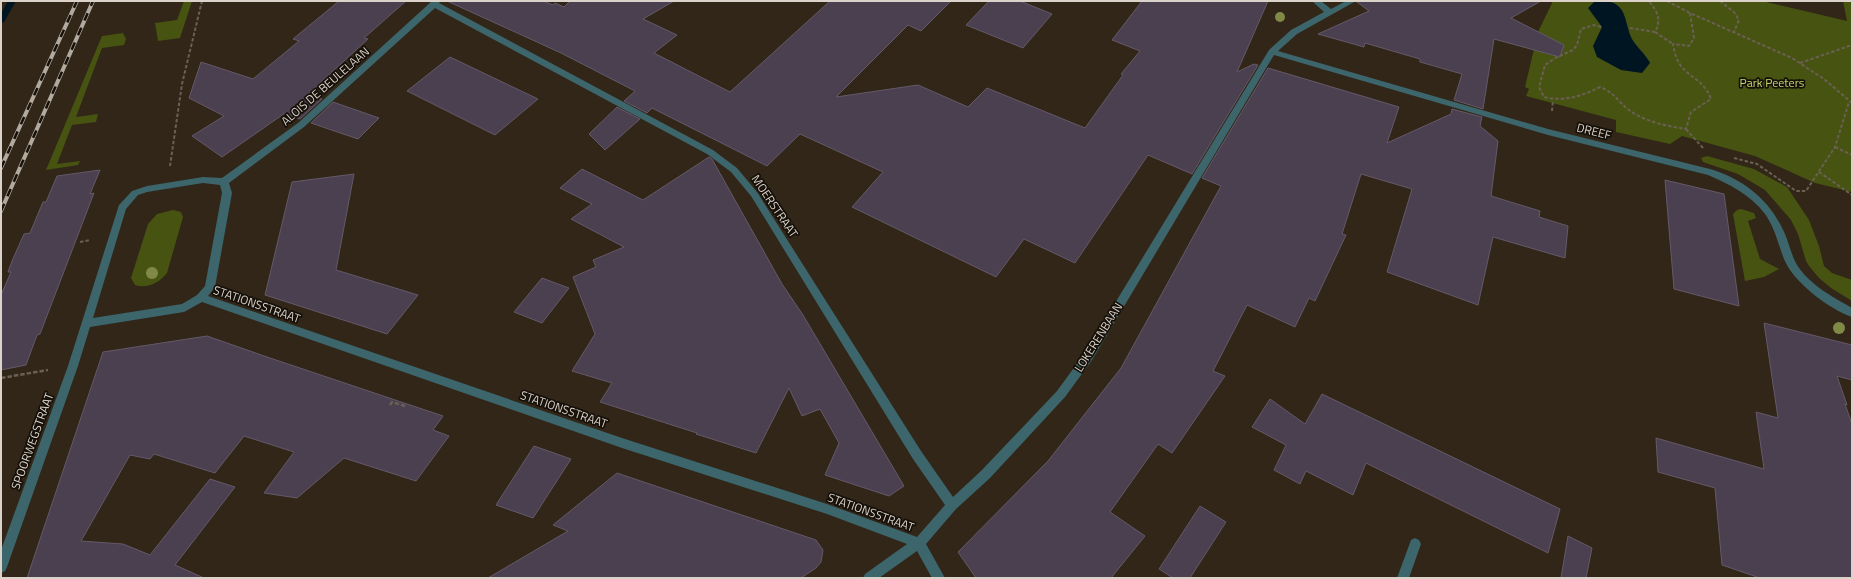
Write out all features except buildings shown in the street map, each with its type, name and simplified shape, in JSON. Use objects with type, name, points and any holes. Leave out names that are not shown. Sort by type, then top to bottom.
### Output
[{"type":"street","points":[[1316,1],[1329,12]]},
{"type":"street","name":"LOKERENBAAN","points":[[869,578],[919,543],[952,505],[986,474],[1061,394],[1088,357],[1272,52],[1294,32],[1352,1]]},
{"type":"street","name":"ALOIS DE BEULELAAN","points":[[224,182],[301,125],[436,2]]},
{"type":"street","name":"MOERSTRAAT","points":[[436,2],[710,152],[734,170],[754,194],[917,455],[952,505]]},
{"type":"street","name":"DREEF","points":[[1272,52],[1541,130],[1710,172],[1724,178],[1748,191],[1765,205],[1780,233],[1791,263],[1807,284],[1852,314]]},
{"type":"street","name":"SPOORWEGSTRAAT","points":[[1,567],[87,323],[122,208],[135,193],[147,189],[203,180],[224,182]]},
{"type":"street","points":[[87,323],[184,308],[201,298],[210,287],[227,193],[224,182]]},
{"type":"street","name":"STATIONSSTRAAT","points":[[201,298],[622,443],[827,509],[919,543]]},
{"type":"street","points":[[919,543],[939,578]]},
{"type":"street","points":[[1403,578],[1415,544]]},
{"type":"path","points":[[167,186],[182,84],[202,1]]},
{"type":"path","points":[[1648,1],[1659,14],[1660,26],[1655,32]]},
{"type":"path","points":[[1668,1],[1690,13],[1792,58],[1824,79],[1851,102],[1835,147],[1806,191],[1796,191],[1757,164],[1726,156]]},
{"type":"path","points":[[1720,1],[1734,12],[1738,20],[1734,32]]},
{"type":"path","points":[[1630,28],[1655,32],[1673,44],[1689,46],[1694,38],[1690,13]]},
{"type":"path","points":[[1601,27],[1594,25],[1581,29],[1577,45],[1573,50],[1555,58],[1545,65],[1539,87],[1544,97],[1554,100],[1569,98],[1591,92],[1600,87],[1609,89],[1616,94],[1619,101],[1631,112],[1664,124],[1686,129],[1691,112],[1711,99],[1710,92],[1681,70],[1673,54],[1673,44]]},
{"type":"path","points":[[1800,63],[1852,45]]},
{"type":"path","points":[[1835,147],[1852,155]]},
{"type":"path","points":[[1819,172],[1852,195]]},
{"type":"path","points":[[1,378],[72,366]]},
{"type":"path","points":[[390,405],[392,402],[405,406]]},
{"type":"green space","points":[[184,1],[192,1],[180,38],[158,41],[155,23],[177,20]]},
{"type":"green space","name":"Park Peeters","points":[[1553,1],[1762,1],[1847,21],[1843,1],[1852,1],[1852,192],[1815,183],[1755,156],[1682,136],[1670,144],[1616,132],[1616,120],[1526,96],[1529,89],[1525,87],[1538,32]]},
{"type":"green space","points":[[123,33],[126,39],[124,45],[102,48],[76,117],[98,114],[96,122],[72,125],[57,164],[80,161],[78,165],[46,170],[102,36]]},
{"type":"green space","points":[[1707,156],[1754,169],[1787,187],[1809,220],[1819,246],[1824,266],[1832,273],[1852,280],[1852,301],[1831,288],[1819,278],[1809,266],[1806,261],[1798,234],[1791,220],[1765,190],[1738,174],[1703,162],[1701,158]]},
{"type":"green space","points":[[1741,209],[1754,213],[1756,218],[1748,221],[1760,259],[1779,269],[1764,277],[1745,281],[1733,214],[1737,210]]},
{"type":"green space","points":[[173,210],[181,212],[183,217],[167,273],[160,280],[148,286],[135,285],[131,278],[148,224],[157,214]]},
{"type":"water","points":[[1606,1],[1613,3],[1622,10],[1632,39],[1650,63],[1642,73],[1621,70],[1597,57],[1593,46],[1602,27],[1588,8],[1594,2]]},
{"type":"waterway","points":[[1,20],[12,1]]},
{"type":"railway","points":[[1,168],[77,1]]},
{"type":"railway","points":[[1,211],[93,1]]}]
